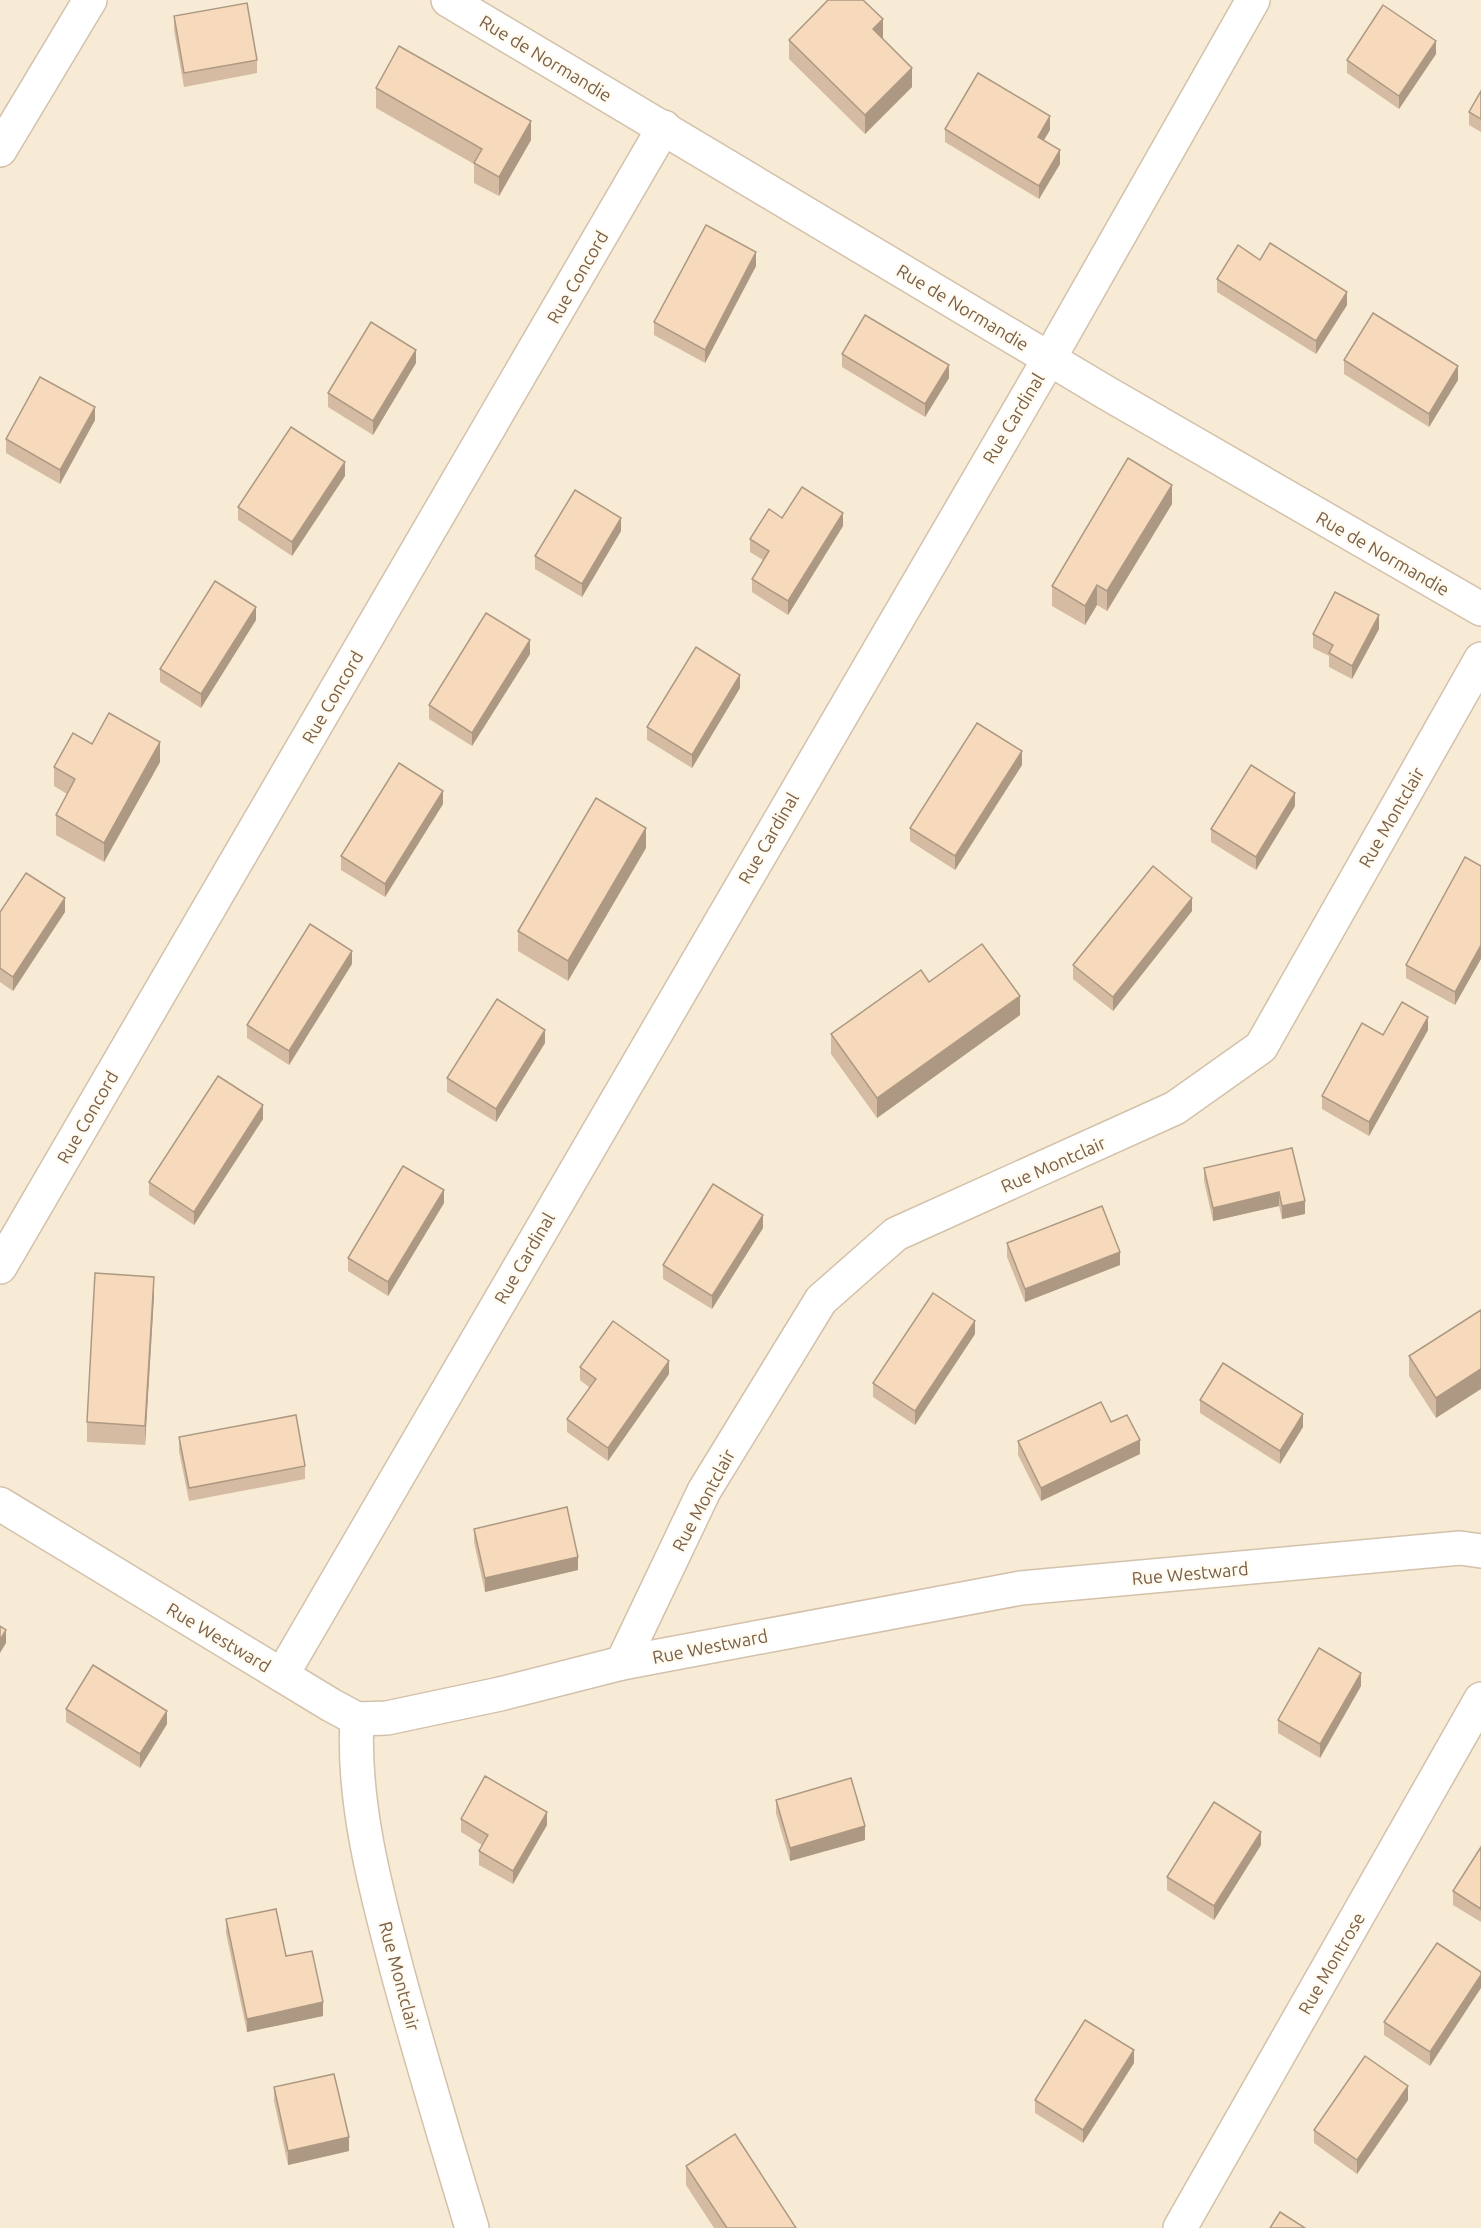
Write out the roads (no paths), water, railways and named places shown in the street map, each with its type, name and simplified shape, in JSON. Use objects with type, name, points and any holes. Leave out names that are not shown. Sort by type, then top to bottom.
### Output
[{"type":"street","points":[[0,150],[90,0]]},
{"type":"street","name":"Rue de Normandie","points":[[448,0],[1048,359],[1481,609]]},
{"type":"street","name":"Rue Cardinal","points":[[282,1676],[1048,359],[1253,0]]},
{"type":"street","name":"Rue Concord","points":[[0,1267],[664,128]]},
{"type":"street","name":"Rue Montclair","points":[[622,1663],[704,1491],[821,1300],[896,1234],[1175,1108],[1261,1047],[1481,659]]},
{"type":"street","name":"Rue Westward","points":[[0,1504],[282,1676],[357,1719],[387,1718],[500,1694],[622,1663],[1021,1588],[1460,1548],[1481,1551]]},
{"type":"street","name":"Rue Montrose","points":[[1180,2228],[1481,1699]]},
{"type":"street","name":"Rue Montclair","points":[[357,1719],[361,1794],[381,1907],[428,2082],[472,2228]]}]
